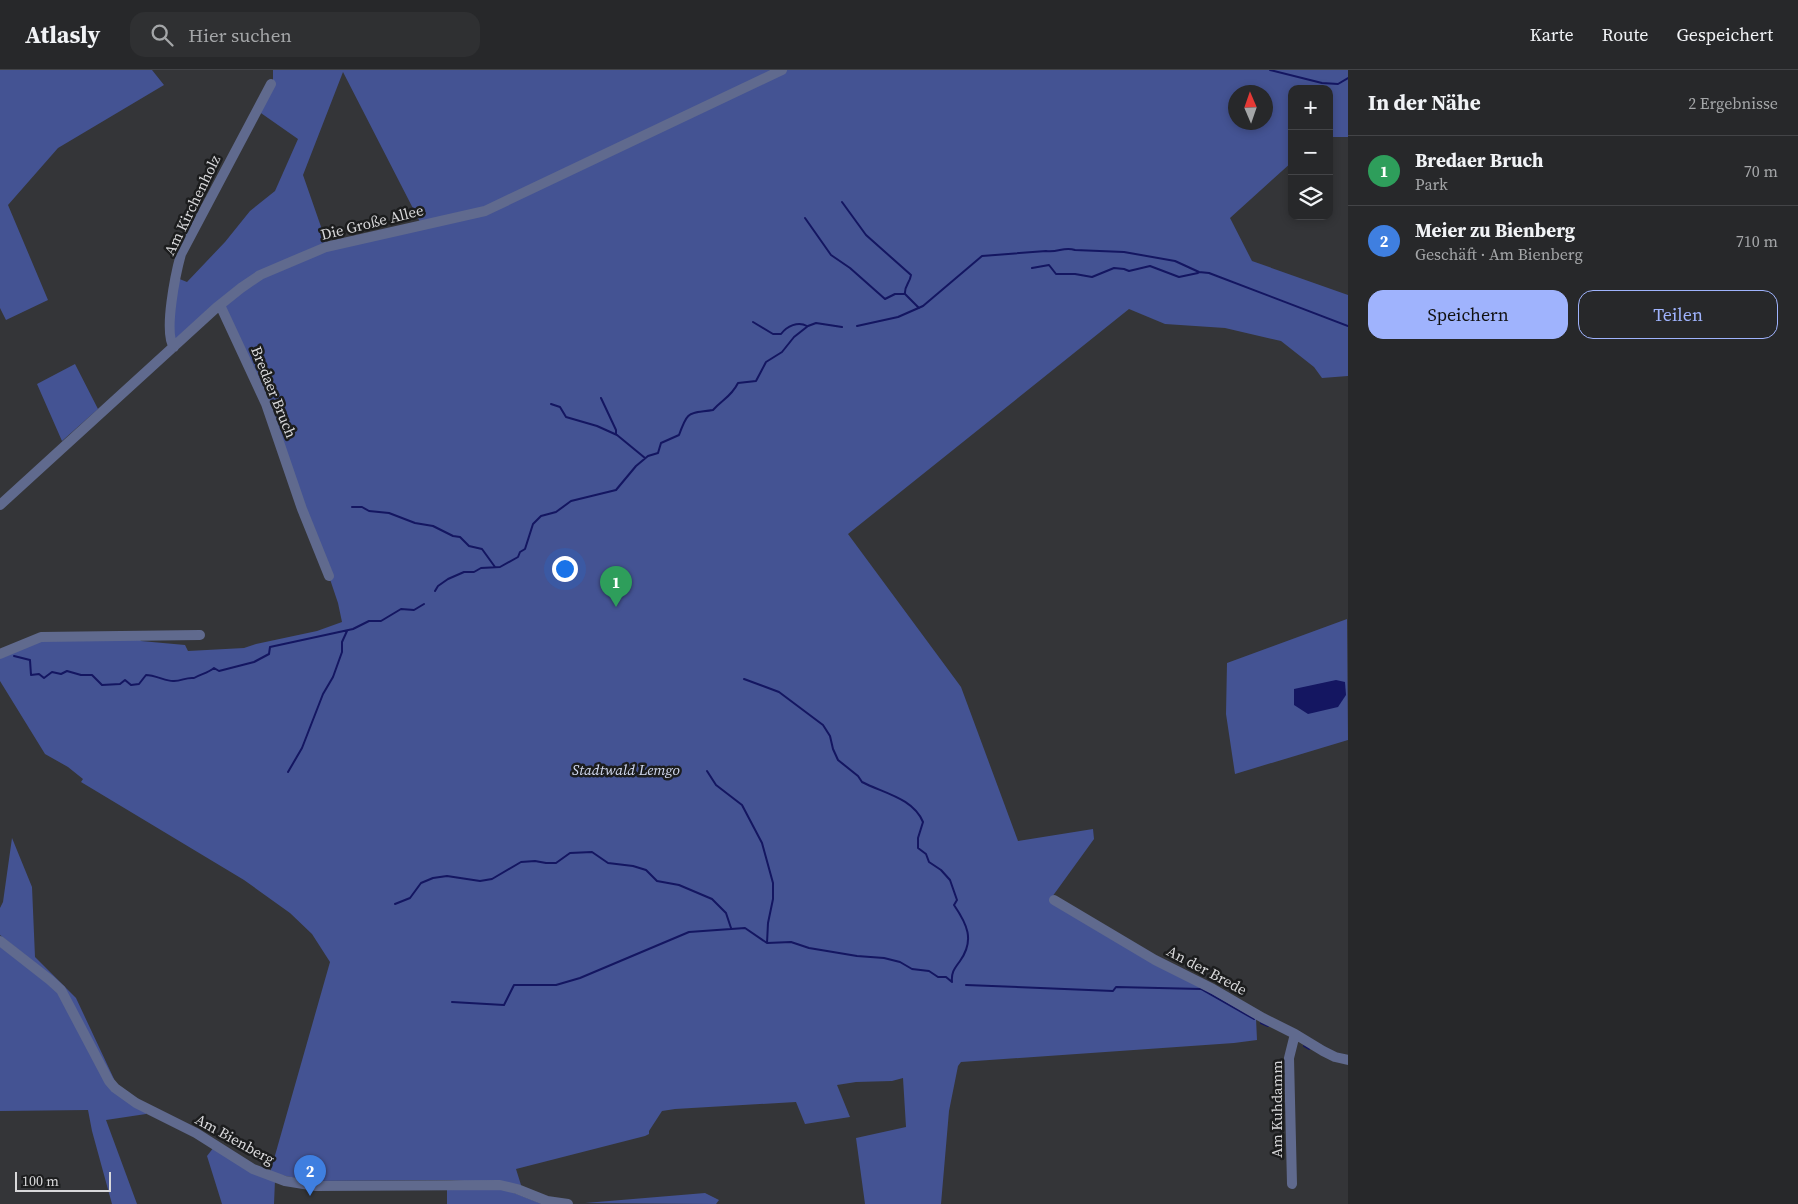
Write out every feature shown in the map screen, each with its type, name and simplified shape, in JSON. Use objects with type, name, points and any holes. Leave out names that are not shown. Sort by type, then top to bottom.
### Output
[{"type":"street","name":"Die Große Allee","points":[[0,506],[220,305],[240,288],[260,275],[326,247],[484,211],[782,70]]},
{"type":"street","name":"Am Kirchenholz","points":[[174,347],[170,342],[170,320],[175,277],[181,254],[271,84]]},
{"type":"street","name":"Bredaer Bruch","points":[[220,305],[266,404],[302,509],[329,576]]},
{"type":"street","points":[[0,654],[41,637],[200,635]]},
{"type":"street","name":"An der Brede","points":[[1054,900],[1147,956],[1213,989],[1335,1057],[1348,1060]]},
{"type":"street","name":"Am Bienberg","points":[[0,942],[61,990],[109,1081],[115,1088],[136,1103],[196,1133],[263,1174],[285,1181],[316,1186],[500,1185],[517,1189],[547,1201],[568,1204]]},
{"type":"street","name":"Am Kuhdamm","points":[[1292,1184],[1289,1058],[1295,1034]]},
{"type":"green space","points":[[0,70],[152,70],[164,85],[58,148],[8,205],[48,300],[6,320],[0,308]]},
{"type":"green space","name":"Stadtwald Lemgo","points":[[273,70],[1348,70],[1348,137],[1333,137],[1333,85],[1288,85],[1288,166],[1230,218],[1252,261],[1348,295],[1348,376],[1322,378],[1314,367],[1281,341],[1225,328],[1165,324],[1129,309],[848,534],[961,687],[1018,841],[1093,829],[1094,839],[1052,897],[1253,1018],[1256,1018],[1257,1040],[961,1062],[958,1066],[949,1111],[941,1204],[865,1204],[856,1138],[906,1127],[903,1078],[892,1081],[856,1082],[837,1085],[850,1117],[805,1124],[796,1102],[662,1111],[649,1134],[645,1136],[516,1169],[521,1185],[450,1180],[312,1181],[270,1173],[330,962],[312,934],[290,913],[244,880],[81,782],[83,779],[68,767],[45,754],[0,681],[0,657],[42,640],[139,638],[141,641],[185,645],[188,651],[244,648],[317,631],[342,622],[338,603],[301,493],[225,306],[246,289],[292,263],[317,253],[420,222],[343,72],[303,175],[327,244],[260,271],[175,341],[172,339],[177,278],[187,282],[225,242],[250,211],[275,191],[298,139],[258,111],[273,80]]},
{"type":"green space","points":[[75,364],[98,409],[62,441],[37,384]]},
{"type":"green space","points":[[1347,619],[1348,740],[1235,774],[1226,714],[1227,663]]},
{"type":"green space","points":[[12,838],[32,887],[35,957],[76,998],[114,1079],[109,1084],[146,1111],[146,1114],[106,1120],[137,1204],[112,1204],[88,1110],[0,1111],[0,945],[25,955],[0,935],[0,908],[3,902]]},
{"type":"green space","points":[[214,1147],[275,1180],[274,1204],[222,1204],[207,1156]]},
{"type":"green space","points":[[499,1187],[542,1204],[447,1204],[447,1189]]},
{"type":"green space","points":[[705,1193],[719,1200],[716,1204],[585,1203]]},
{"type":"shaded area","points":[[1336,680],[1345,682],[1346,695],[1338,707],[1308,714],[1294,705],[1294,689]]},
{"type":"waterway","points":[[1270,70],[1322,83],[1338,84],[1348,78]]},
{"type":"waterway","points":[[842,202],[866,235],[911,275],[905,289],[905,294],[919,308]]},
{"type":"waterway","points":[[805,218],[831,255],[850,268],[885,299],[895,294],[905,294]]},
{"type":"waterway","points":[[857,326],[898,317],[923,306],[982,256],[1068,249],[1124,252],[1175,261],[1199,272],[1209,273],[1348,326]]},
{"type":"waterway","points":[[1032,268],[1049,265],[1056,274],[1075,274],[1092,277],[1114,268],[1129,271],[1150,266],[1179,277],[1198,273]]},
{"type":"waterway","points":[[753,322],[773,334],[781,334],[796,324],[807,326]]},
{"type":"waterway","points":[[435,591],[438,586],[448,579],[464,572],[474,572],[481,568],[500,567],[518,557],[520,552],[525,549],[533,524],[541,516],[556,512],[571,501],[616,490],[636,466],[648,456],[658,453],[661,443],[679,435],[687,417],[694,413],[713,410],[730,395],[738,383],[756,381],[766,362],[782,352],[794,337],[808,326],[816,323],[842,327]]},
{"type":"waterway","points":[[601,398],[616,430],[616,434]]},
{"type":"waterway","points":[[551,404],[560,407],[566,417],[597,426],[617,435],[645,458]]},
{"type":"waterway","points":[[352,507],[362,507],[369,511],[389,513],[415,523],[433,526],[453,536],[460,537],[469,546],[482,549],[495,567]]},
{"type":"waterway","points":[[14,656],[30,660],[31,675],[39,674],[44,678],[52,672],[61,674],[67,671],[81,675],[92,675],[102,685],[120,684],[125,680],[131,685],[139,684],[146,675],[177,681],[194,678],[214,668],[219,671],[254,662],[269,654],[270,647],[353,629],[369,621],[381,621],[401,609],[414,610],[424,604]]},
{"type":"waterway","points":[[288,772],[302,748],[323,694],[333,677],[342,652],[342,642],[347,631]]},
{"type":"waterway","points":[[744,679],[779,692],[823,725],[830,736],[838,760],[858,776],[862,782],[897,797],[912,807],[918,814],[923,822],[918,838],[918,848],[926,854],[929,862],[941,870],[950,880],[957,900],[954,905],[963,919],[968,932],[965,953],[954,970],[952,982]]},
{"type":"waterway","points":[[707,771],[716,785],[742,805],[762,843],[773,883],[773,899],[768,923],[767,943]]},
{"type":"waterway","points":[[395,904],[410,898],[421,883],[433,878],[447,876],[480,881],[492,879],[521,862],[556,863],[570,853],[592,852],[608,863],[633,866],[646,870],[657,881],[679,885],[712,899],[726,913],[731,928]]},
{"type":"waterway","points":[[452,1002],[504,1005],[514,985],[556,985],[580,978],[689,932],[745,928],[767,943],[791,942],[809,948],[857,956],[884,958],[900,962],[912,969],[929,971],[938,977],[946,977],[952,982]]},
{"type":"waterway","points":[[966,985],[1113,991],[1116,987],[1201,989],[1254,1019]]},
{"type":"waterway","points":[[1261,1023],[1268,1026]]},
{"type":"waterway","points":[[1304,1046],[1309,1049]]},
{"type":"place","name":"Bredaer Bruch","points":[[616,607]]},
{"type":"place","name":"Meier zu Bienberg","points":[[310,1196]]}]
